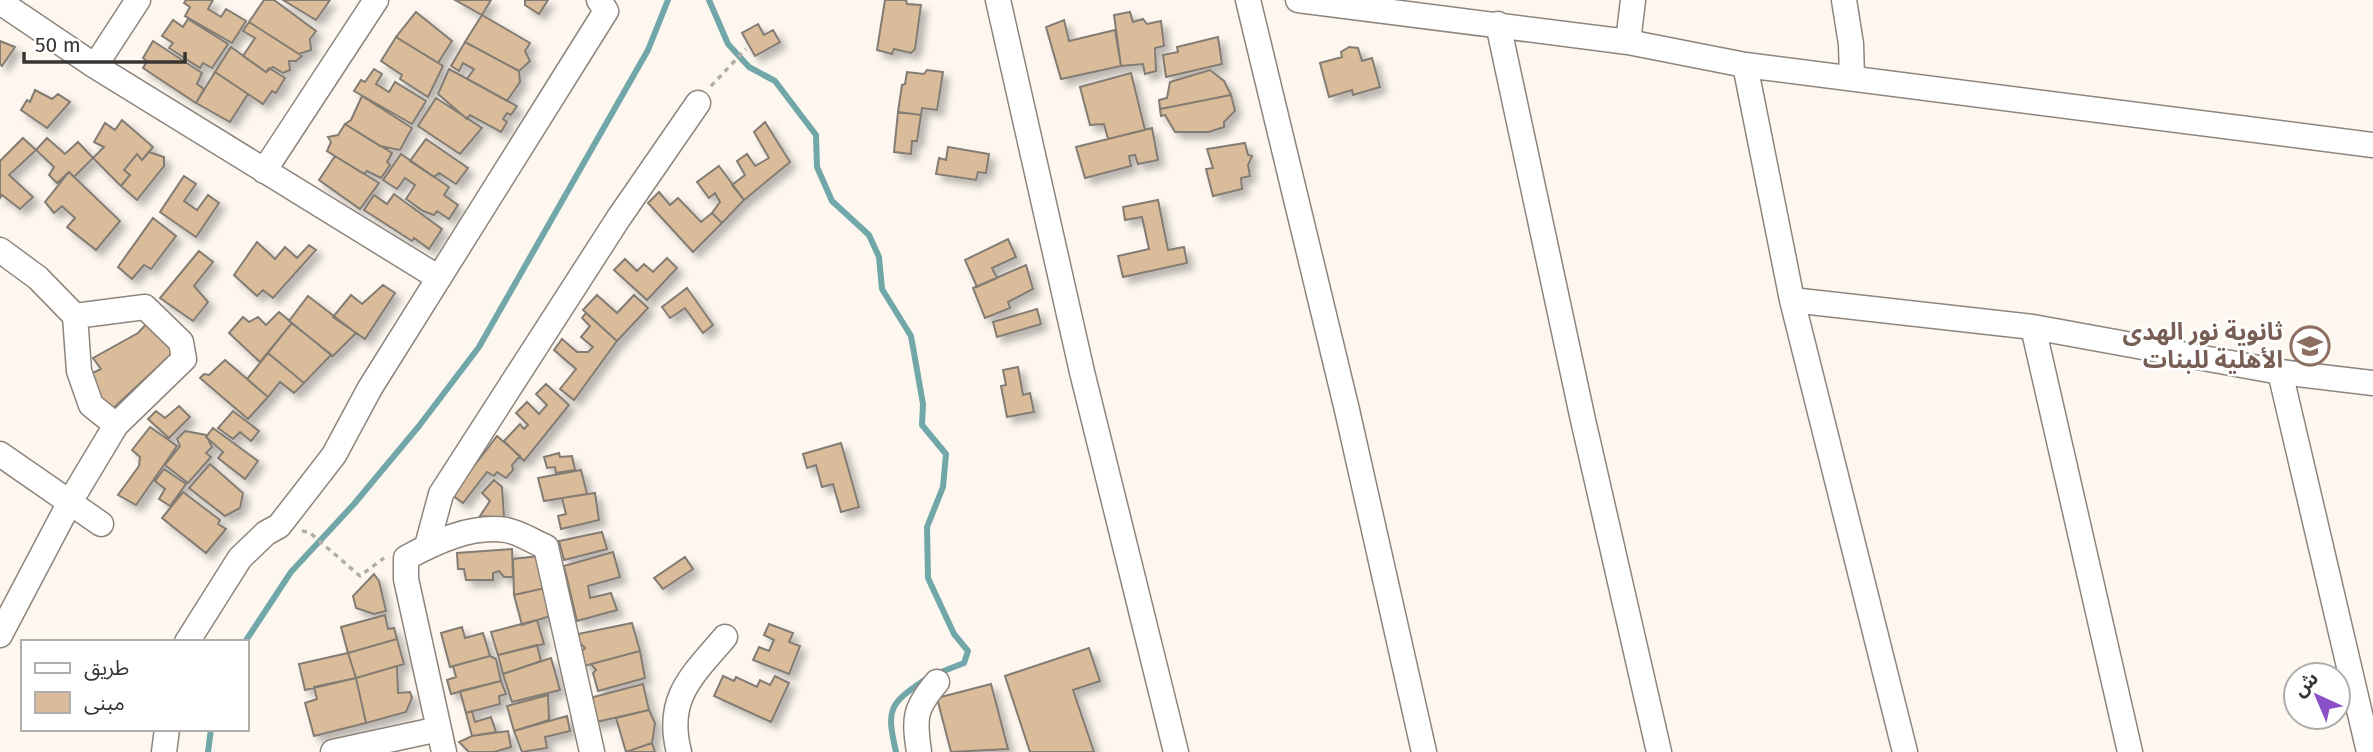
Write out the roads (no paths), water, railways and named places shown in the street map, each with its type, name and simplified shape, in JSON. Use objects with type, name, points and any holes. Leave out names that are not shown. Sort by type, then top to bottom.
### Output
[{"type":"street","points":[[95,66],[138,0]]},
{"type":"street","points":[[264,171],[376,0]]},
{"type":"street","points":[[188,640],[240,558],[266,533],[279,526],[334,454],[370,388],[606,11],[599,0]]},
{"type":"street","points":[[998,0],[1082,372],[1176,752]]},
{"type":"street","points":[[1248,0],[1347,410],[1424,752]]},
{"type":"street","points":[[1298,0],[1628,42],[1745,65],[2373,145]]},
{"type":"street","points":[[1628,42],[1633,0]]},
{"type":"street","points":[[1844,0],[1851,44],[1852,78]]},
{"type":"street","points":[[0,2],[95,66],[439,278]]},
{"type":"street","points":[[1498,24],[1583,420],[1659,752]]},
{"type":"street","points":[[1745,65],[1792,300],[1904,752]]},
{"type":"street","points":[[333,752],[442,740],[406,579],[441,495],[618,219],[698,103]]},
{"type":"street","points":[[0,250],[38,278],[75,316],[79,371],[91,405],[116,425]]},
{"type":"street","points":[[1792,300],[2033,327],[2280,372],[2373,383]]},
{"type":"street","points":[[0,635],[71,500],[116,425],[184,359],[180,342],[145,307],[75,316]]},
{"type":"street","points":[[2033,327],[2130,752]]},
{"type":"street","points":[[2280,372],[2370,752]]},
{"type":"street","points":[[0,454],[71,500],[101,524]]},
{"type":"street","points":[[417,552],[467,532],[506,530],[546,547],[592,752]]},
{"type":"street","points":[[679,752],[673,716],[694,675],[725,638]]},
{"type":"street","points":[[919,752],[914,721],[920,701],[937,682]]},
{"type":"street","points":[[164,752],[167,731]]},
{"type":"waterway","points":[[246,640],[291,572],[354,504],[419,426],[479,347],[648,50],[668,0]]},
{"type":"waterway","points":[[709,0],[728,44],[749,67],[775,81],[816,135],[817,167],[832,201],[869,235],[879,257],[882,289],[911,336],[923,404],[922,425],[946,454],[943,487],[927,527],[928,578],[954,634],[968,651],[964,663],[936,674]]},
{"type":"waterway","points":[[896,752],[891,726],[893,708],[904,695],[926,679]]},
{"type":"waterway","points":[[208,752],[211,731]]},
{"type":"place","name":"ثانوية نور الهدى الأهلية للبنات","points":[[2310,346]]}]
